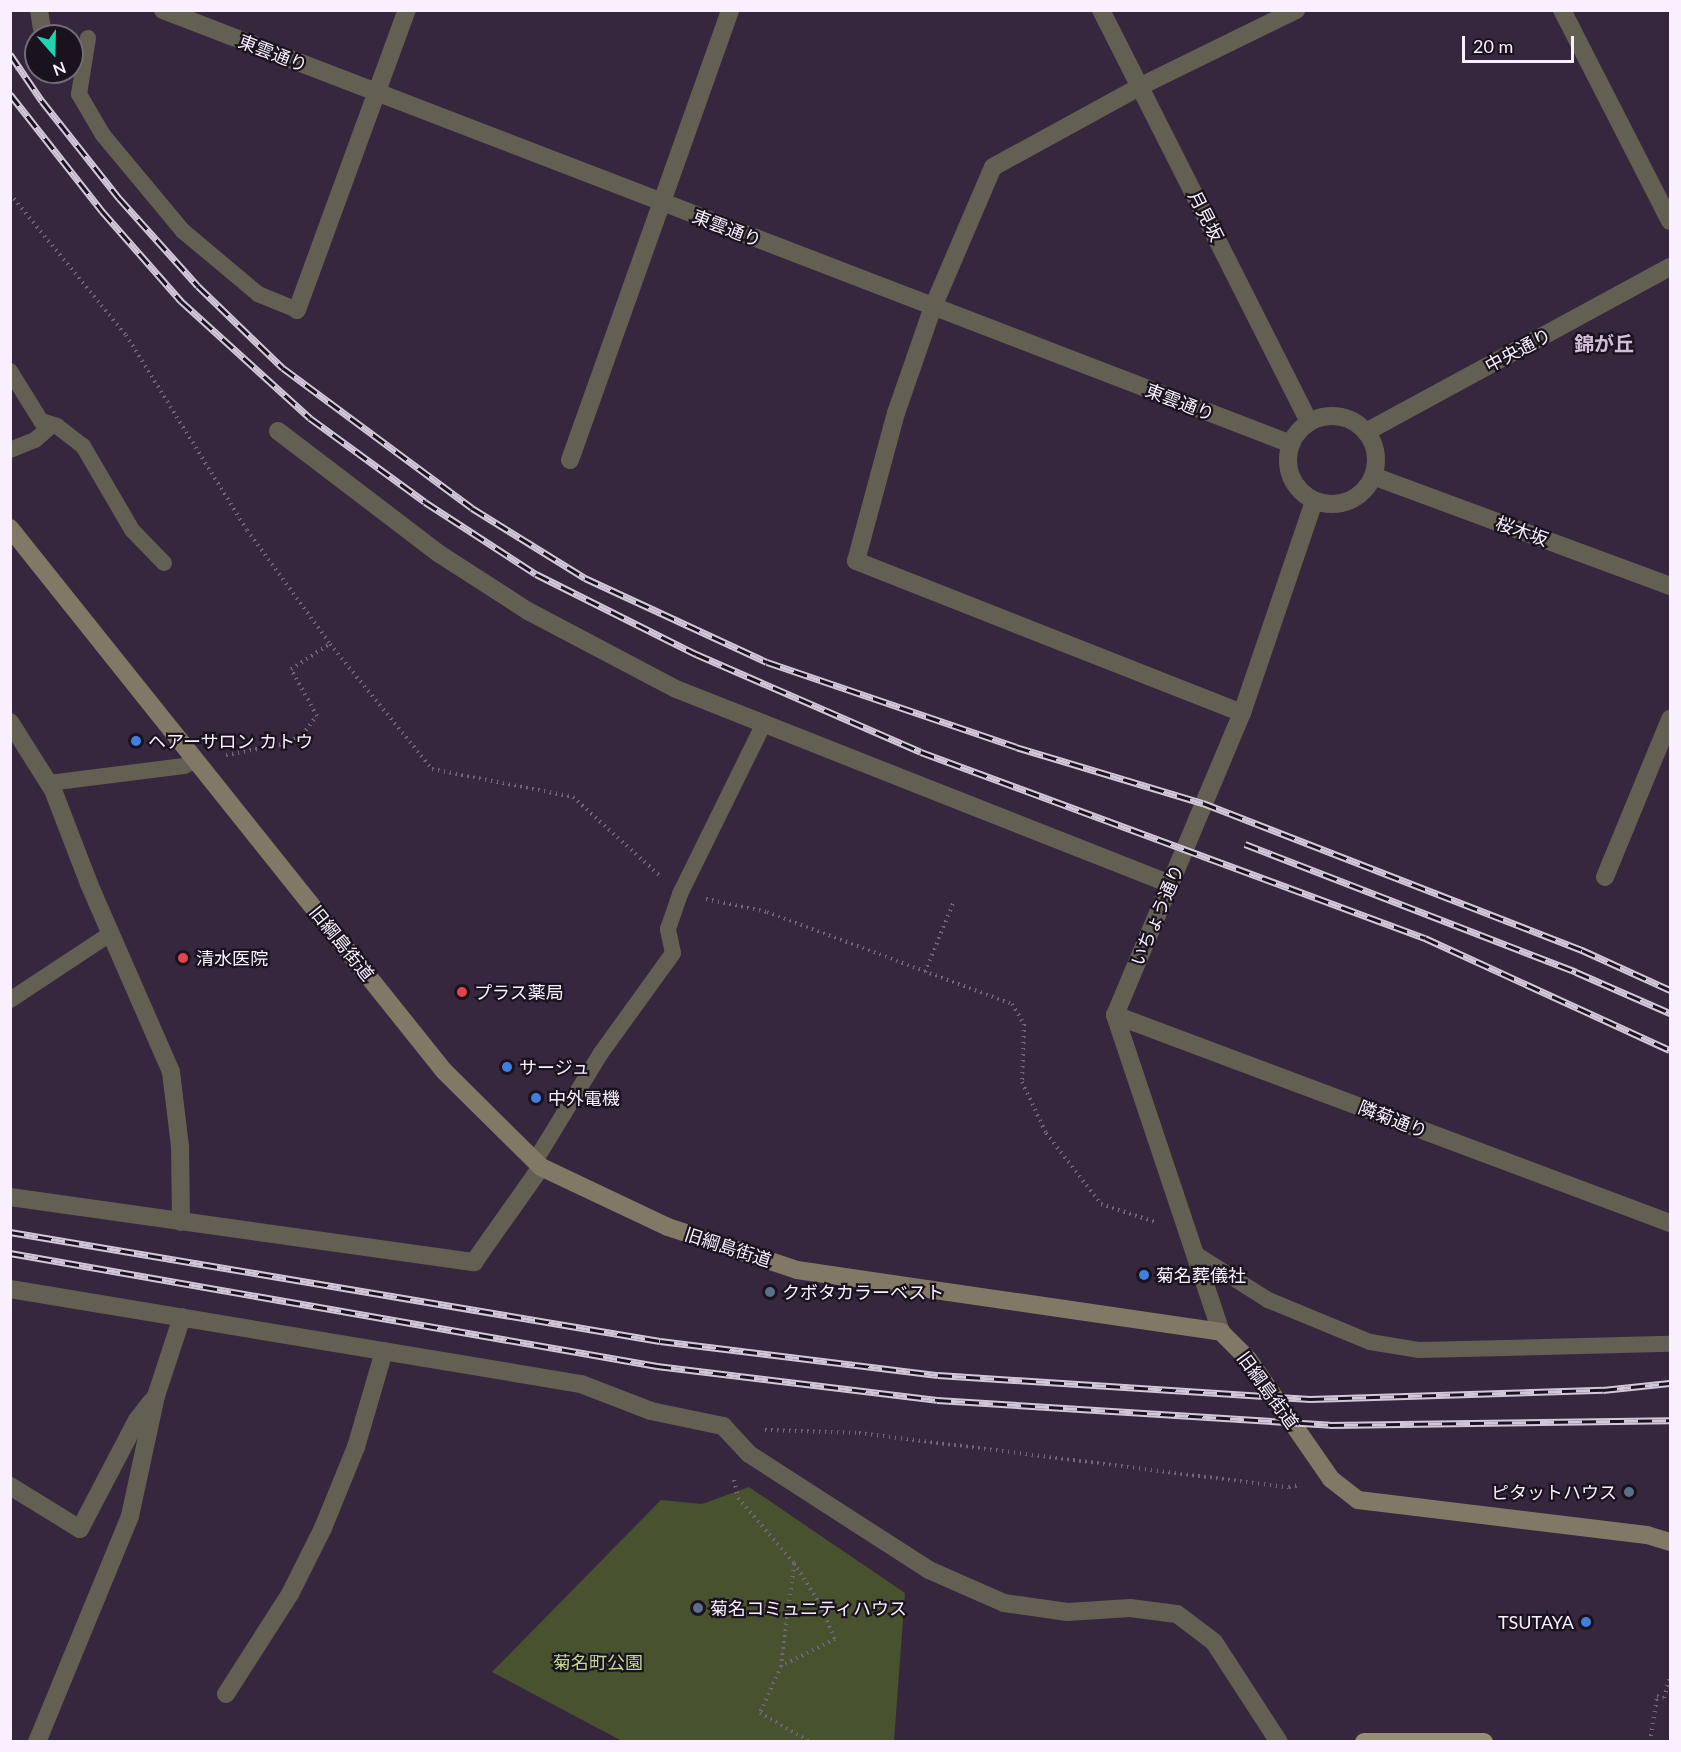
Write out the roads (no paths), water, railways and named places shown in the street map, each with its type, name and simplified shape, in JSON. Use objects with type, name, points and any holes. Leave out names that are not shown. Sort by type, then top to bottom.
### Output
[{"type":"main road","points":[[1364,1742],[1484,1742]]},
{"type":"street","name":"東雲通り","points":[[163,10],[1291,444]]},
{"type":"street","points":[[297,310],[375,92],[407,10]]},
{"type":"street","points":[[570,460],[730,10]]},
{"type":"street","name":"月見坂","points":[[1101,10],[1309,422]]},
{"type":"street","points":[[1242,713],[856,561],[896,413],[933,307],[993,167],[1141,86],[1296,10]]},
{"type":"street","points":[[1562,10],[1671,221]]},
{"type":"street","name":"中央通り","points":[[1366,432],[1671,267]]},
{"type":"street","points":[[1333,416],[1351,421],[1366,432],[1375,453],[1373,476],[1354,498],[1341,504],[1314,501],[1293,482],[1288,457],[1291,444],[1309,422],[1333,416]]},
{"type":"street","points":[[278,431],[438,553],[528,611],[676,689],[1170,884]]},
{"type":"street","name":"桜木坂","points":[[1373,476],[1671,586]]},
{"type":"street","name":"いちょう通り","points":[[1115,1015],[1242,713],[1314,501]]},
{"type":"street","name":"旧綱島街道","points":[[10,528],[444,1071],[538,1164],[668,1227],[797,1270],[1221,1332],[1248,1359],[1331,1479],[1358,1500],[1647,1535],[1671,1542]]},
{"type":"street","points":[[1605,877],[1671,719]]},
{"type":"street","points":[[10,722],[49,783],[110,934],[171,1072],[180,1146],[181,1222]]},
{"type":"street","points":[[1115,1015],[1221,1332]]},
{"type":"street","name":"隣菊通り","points":[[1115,1015],[1671,1223]]},
{"type":"street","points":[[10,1197],[474,1262],[538,1164]]},
{"type":"street","points":[[10,1288],[582,1384],[651,1411],[723,1426],[743,1448],[929,1570],[1005,1603],[1067,1612],[1130,1608],[1177,1614],[1214,1642],[1279,1742]]},
{"type":"street","points":[[37,1742],[130,1516],[156,1396],[182,1317]]},
{"type":"street","points":[[226,1694],[290,1594],[323,1528],[356,1447],[384,1351]]},
{"type":"street","points":[[10,1486],[81,1529],[137,1420],[156,1396]]},
{"type":"lane","points":[[88,38],[80,94],[104,135],[183,231],[258,294],[297,310]]},
{"type":"lane","points":[[10,371],[41,421],[52,425],[82,446],[132,530],[164,563]]},
{"type":"lane","points":[[10,450],[34,440],[52,425]]},
{"type":"lane","points":[[538,1164],[601,1053],[673,953],[668,929],[680,894],[763,725]]},
{"type":"lane","points":[[49,783],[184,766],[196,760]]},
{"type":"lane","points":[[10,1000],[110,934]]},
{"type":"lane","points":[[1194,1253],[1268,1300],[1370,1342],[1419,1350],[1671,1344]]},
{"type":"railway","points":[[10,54],[42,101],[119,198],[198,286],[283,368],[472,508],[585,578],[767,662],[1016,747],[1203,803],[1582,950],[1670,990]]},
{"type":"railway","points":[[10,94],[102,211],[181,301],[310,418],[425,502],[536,574],[696,654],[921,752],[1425,938],[1670,1050]]},
{"type":"railway","points":[[1245,844],[1576,972],[1670,1013]]},
{"type":"railway","points":[[10,1232],[660,1341],[938,1375],[1310,1399],[1603,1390],[1670,1383]]},
{"type":"railway","points":[[10,1253],[657,1366],[937,1400],[1330,1425],[1670,1420]]},
{"type":"place","name":"ヘアーサロン カトウ","points":[[136,741]]},
{"type":"place","name":"清水医院","points":[[183,958]]},
{"type":"place","name":"プラス薬局","points":[[462,992]]},
{"type":"place","name":"サージュ","points":[[507,1067]]},
{"type":"place","name":"中外電機","points":[[536,1098]]},
{"type":"place","name":"菊名葬儀社","points":[[1144,1275]]},
{"type":"place","name":"クボタカラーベスト","points":[[770,1292]]},
{"type":"place","name":"ピタットハウス","points":[[1629,1492]]},
{"type":"place","name":"菊名コミュニティハウス","points":[[698,1608]]},
{"type":"place","name":"TSUTAYA","points":[[1586,1622]]},
{"type":"district","name":"錦が丘","points":[[1604,343]]},
{"type":"park label","name":"菊名町公園","points":[[598,1662]]}]
